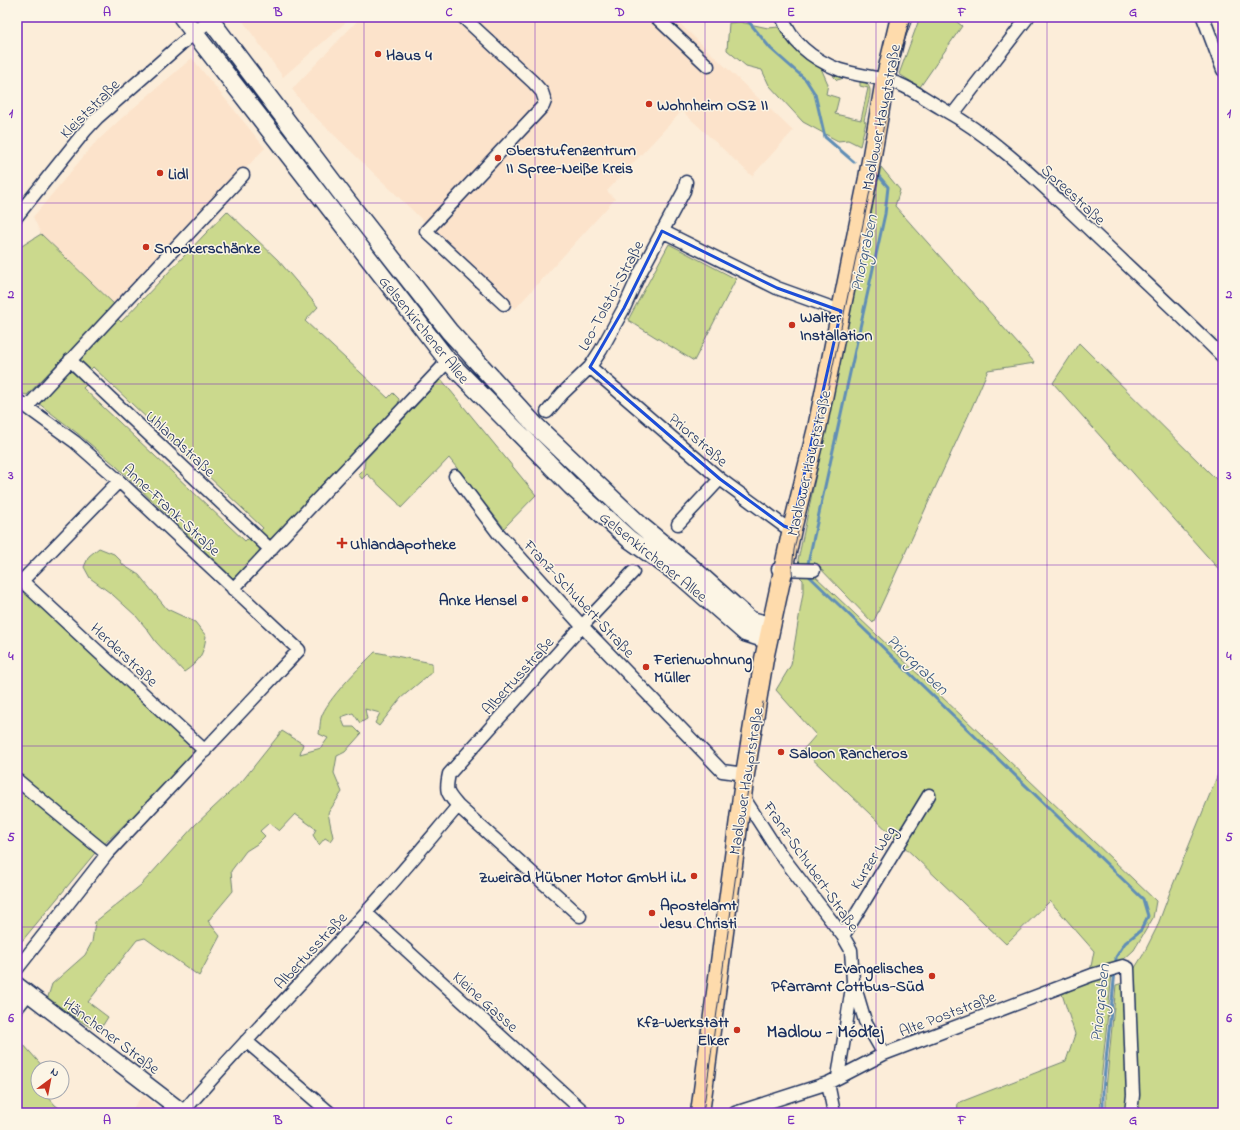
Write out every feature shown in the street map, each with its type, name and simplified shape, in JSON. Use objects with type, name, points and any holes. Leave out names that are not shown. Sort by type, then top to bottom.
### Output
[{"type":"main road","name":"Gelsenkirchener Allee","points":[[182,17],[448,361],[571,486],[629,539],[681,576],[746,633],[770,633]]},
{"type":"main road","name":"Madlower Hauptstraße","points":[[700,1113],[745,774],[770,633],[785,569],[792,529],[817,428],[868,178],[885,80],[900,17]]},
{"type":"main road","name":"Gelsenkirchener Allee","points":[[211,18],[348,202],[449,331],[535,425],[640,525],[690,566],[750,620],[770,633]]},
{"type":"street","points":[[463,17],[533,82],[542,92],[545,102],[534,117],[426,231],[504,304]]},
{"type":"street","points":[[656,17],[708,66]]},
{"type":"street","name":"Spreestraße","points":[[782,17],[793,38],[802,48],[816,58],[841,70],[900,84],[976,129],[1047,190],[1223,357]]},
{"type":"street","points":[[953,114],[1028,17]]},
{"type":"street","points":[[1203,17],[1223,70]]},
{"type":"street","name":"Kleiststraße","points":[[17,216],[80,137],[94,122],[211,18]]},
{"type":"street","points":[[22,404],[70,360],[243,175]]},
{"type":"street","name":"Leo-Tolstoi-Straße","points":[[547,412],[562,394],[590,367],[601,350],[684,191],[686,182]]},
{"type":"street","points":[[662,231],[777,288],[841,311]]},
{"type":"street","name":"Uhlandstraße","points":[[70,360],[271,550]]},
{"type":"street","points":[[233,589],[448,361]]},
{"type":"street","name":"Priorstraße","points":[[590,367],[720,479],[784,526],[792,529]]},
{"type":"street","name":"Anne-Frank-Straße","points":[[22,404],[75,442],[119,481],[299,650],[205,751]]},
{"type":"street","name":"Franz-Schubert-Straße","points":[[455,476],[498,533],[582,626],[722,771],[745,774]]},
{"type":"street","points":[[678,524],[720,479]]},
{"type":"street","name":"Herderstraße","points":[[119,481],[20,584],[205,751]]},
{"type":"street","points":[[785,569],[814,570]]},
{"type":"street","name":"Albertusstraße","points":[[580,916],[458,806],[450,797],[446,788],[449,774],[582,626],[634,572]]},
{"type":"street","points":[[17,969],[107,854],[205,751]]},
{"type":"street","points":[[17,780],[107,854]]},
{"type":"street","name":"Franz-Schubert-Straße","points":[[742,795],[778,851],[843,936],[851,950],[853,981],[865,1021],[884,1054]]},
{"type":"street","name":"Kurzer Weg","points":[[843,936],[929,795]]},
{"type":"street","name":"Albertusstraße","points":[[184,1113],[220,1068],[366,913],[458,806]]},
{"type":"street","name":"Kleine Gasse","points":[[366,913],[585,1113]]},
{"type":"street","name":"Alte Poststraße","points":[[735,1113],[833,1080],[884,1054],[1077,981],[1125,967],[1132,1095],[1131,1113]]},
{"type":"street","name":"Franz-Schubert-Straße","points":[[834,1113],[833,1080],[853,981]]},
{"type":"street","points":[[17,1008],[23,989]]},
{"type":"street","name":"Hänchener Straße","points":[[23,989],[184,1113]]},
{"type":"street","points":[[246,1041],[330,1113]]},
{"type":"highlighted area","points":[[662,231],[777,288],[841,311],[792,529],[784,526],[720,479],[590,367],[624,308]]},
{"type":"shaded area","points":[[240,17],[352,17],[283,77]]},
{"type":"shaded area","name":"Oberstufenzentrum II Spree-Neiße Kreis","points":[[361,17],[673,17],[793,131],[752,176],[682,111],[607,191],[615,199],[515,309],[306,108],[292,89]]},
{"type":"shaded area","points":[[192,58],[265,148],[115,305],[41,234],[33,217],[93,145],[124,116]]},
{"type":"shaded area","points":[[143,1095],[165,1113],[129,1113]]},
{"type":"green space","points":[[920,17],[951,17],[962,26],[920,87],[899,74]]},
{"type":"green space","points":[[740,22],[768,28],[779,27],[789,41],[820,66],[828,84],[826,94],[839,98],[835,114],[861,120],[868,88],[860,86],[860,81],[844,77],[837,80],[832,72],[854,77],[865,82],[870,90],[870,96],[860,146],[848,140],[838,141],[803,122],[769,85],[762,70],[746,66],[727,50],[729,23]]},
{"type":"green space","points":[[881,167],[900,190],[895,206],[1035,363],[988,370],[873,623],[815,563],[799,563],[798,560]]},
{"type":"green space","points":[[227,211],[278,260],[318,307],[305,321],[388,398],[393,393],[399,399],[398,405],[272,539],[267,539],[258,533],[263,528],[93,367],[88,372],[81,363],[80,357],[116,317],[121,322]]},
{"type":"green space","points":[[41,234],[115,305],[27,395],[17,390],[17,249]]},
{"type":"green space","points":[[669,244],[736,279],[694,361],[628,320]]},
{"type":"green space","points":[[1079,343],[1223,486],[1223,574],[1053,383]]},
{"type":"green space","points":[[68,371],[78,373],[88,383],[83,388],[245,541],[250,536],[257,543],[259,552],[236,577],[233,578],[115,465],[38,403]]},
{"type":"green space","points":[[441,379],[536,495],[504,528],[449,458],[401,508],[398,503],[367,474],[362,479],[358,474],[364,468],[365,460]]},
{"type":"green space","points":[[99,548],[114,554],[123,565],[139,575],[167,609],[195,622],[206,636],[204,648],[200,657],[184,672],[156,642],[136,616],[113,595],[90,578],[84,567],[89,556]]},
{"type":"green space","points":[[17,568],[206,745],[95,853],[17,947]]},
{"type":"green space","points":[[797,574],[813,574],[1156,901],[1153,918],[1134,950],[1122,961],[1090,972],[1094,951],[1050,901],[1006,944],[803,750],[816,735],[776,690],[791,665],[803,593],[803,580]]},
{"type":"green space","points":[[375,652],[432,663],[432,672],[401,698],[379,726],[375,723],[380,713],[365,709],[367,719],[360,723],[353,713],[341,717],[345,727],[354,727],[361,734],[345,752],[337,756],[334,773],[342,792],[328,813],[333,837],[330,841],[325,838],[319,845],[313,835],[316,829],[295,814],[279,831],[269,823],[260,831],[265,836],[257,844],[246,851],[231,871],[233,891],[208,921],[220,936],[199,976],[145,938],[137,940],[88,1002],[108,1017],[103,1025],[90,1027],[47,1000],[52,984],[85,955],[92,942],[95,922],[141,885],[195,825],[243,780],[282,731],[303,744],[300,754],[321,748],[328,738],[319,734],[321,718],[324,711],[345,683]]},
{"type":"green space","points":[[1223,762],[1223,1113],[1135,1113],[1131,974],[1143,955],[1157,927]]},
{"type":"green space","points":[[1112,973],[1100,1091],[1101,1113],[957,1113],[958,1103],[1066,1061],[1075,1034],[1062,994]]},
{"type":"green space","points":[[1123,983],[1129,1113],[1106,1113],[1106,1089],[1116,985]]},
{"type":"green space","points":[[23,1044],[37,1060],[30,1060],[30,1100],[51,1100],[66,1113],[17,1113],[17,1052]]},
{"type":"waterway","name":"Priorgraben","points":[[745,17],[771,49],[806,80],[815,94],[825,137],[854,162]]},
{"type":"waterway","name":"Priorgraben","points":[[807,568],[885,214],[888,187],[878,175]]},
{"type":"waterway","name":"Priorgraben","points":[[806,573],[1143,899],[1148,916],[1141,930],[1125,943],[1116,957],[1116,966]]},
{"type":"waterway","name":"Priorgraben","points":[[1103,1113],[1103,1090],[1115,971]]},
{"type":"tram line","points":[[793,580],[792,570],[794,550],[893,82],[901,50],[913,17]]},
{"type":"tram line","points":[[703,1113],[746,801],[763,702]]},
{"type":"place","name":"Haus 4","points":[[378,54]]},
{"type":"place","name":"Wohnheim OSZ II","points":[[649,104]]},
{"type":"place","name":"Oberstufenzentrum II Spree-Neiße Kreis","points":[[498,158]]},
{"type":"place","name":"Lidl","points":[[160,173]]},
{"type":"place","name":"Snookerschänke","points":[[146,247]]},
{"type":"place","name":"Walter Installation","points":[[792,325]]},
{"type":"place","name":"Uhlandapotheke","points":[[342,543]]},
{"type":"place","name":"Anke Hensel","points":[[525,599]]},
{"type":"place","name":"Ferienwohnung Müller","points":[[646,667]]},
{"type":"place","name":"Saloon Rancheros","points":[[781,752]]},
{"type":"place","name":"Zweirad Hübner Motor GmbH i.L.","points":[[694,876]]},
{"type":"place","name":"Apostelamt Jesu Christi","points":[[652,913]]},
{"type":"place","name":"Evangelisches Pfarramt Cottbus-Süd","points":[[932,976]]},
{"type":"place","name":"Kfz-Werkstatt Elker","points":[[737,1030]]},
{"type":"district","name":"Madlow - Módłej","points":[[825,1031]]}]
